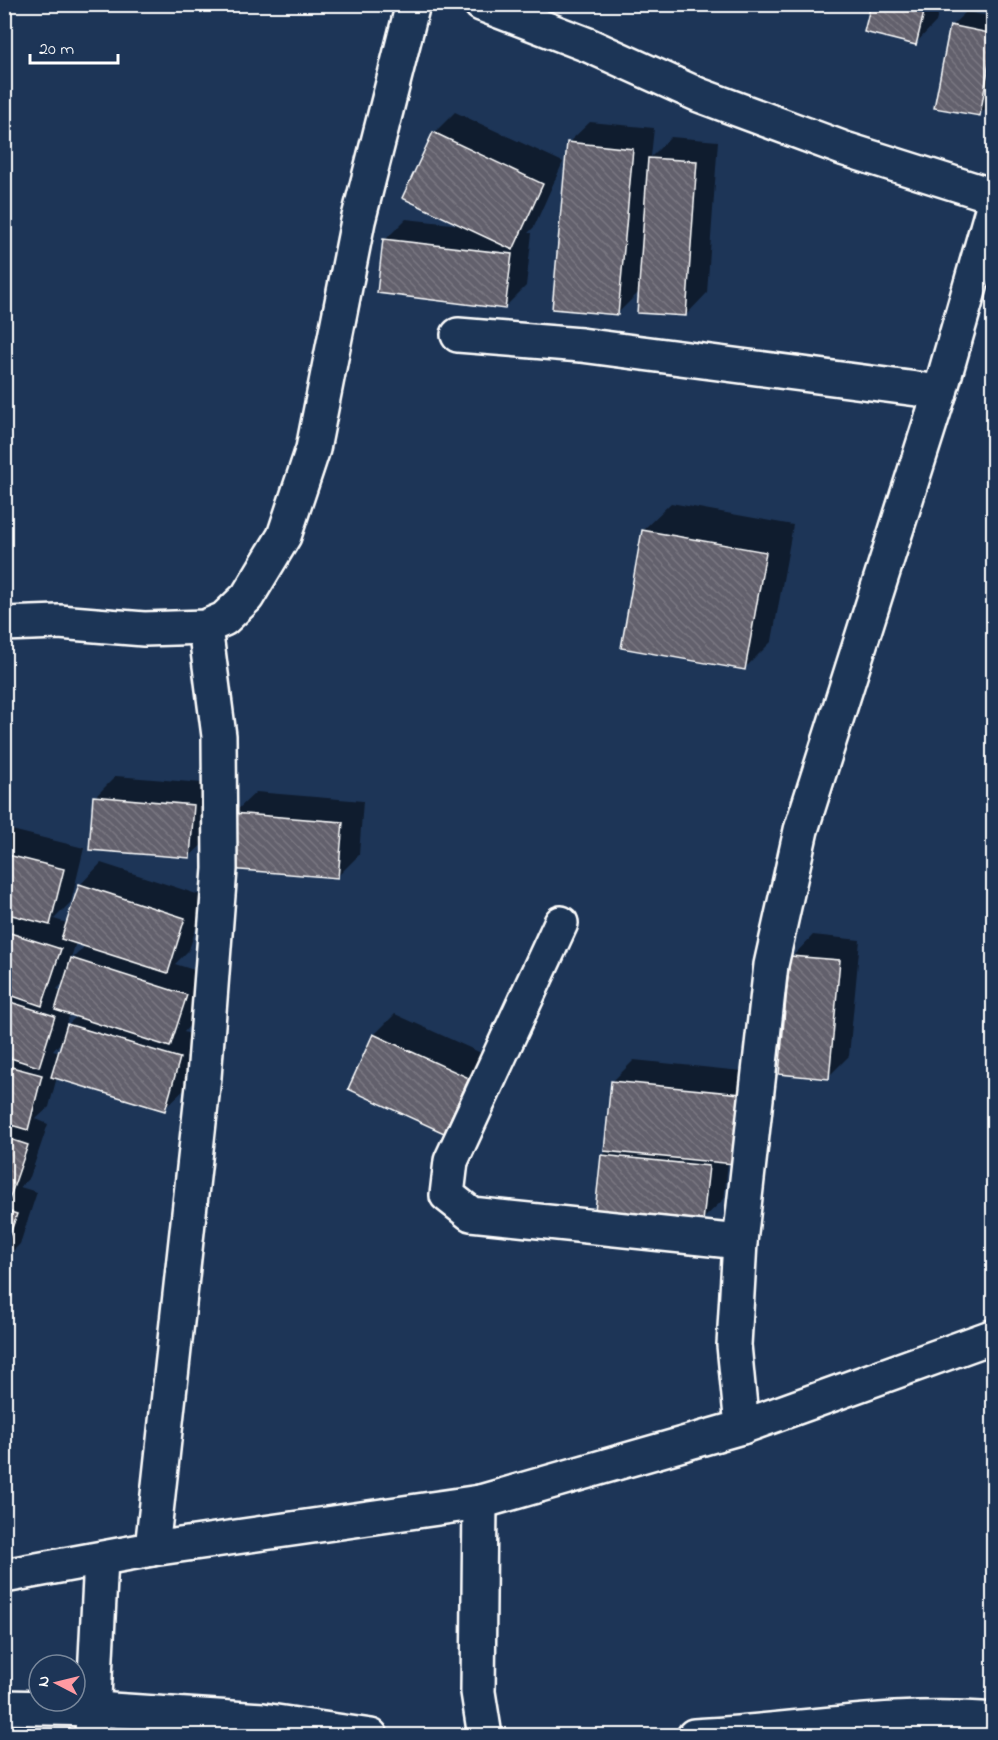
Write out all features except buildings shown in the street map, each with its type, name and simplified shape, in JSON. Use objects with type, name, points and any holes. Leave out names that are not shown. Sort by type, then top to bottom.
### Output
[{"type":"street","points":[[4,624],[59,622],[144,629],[205,627],[224,619],[247,597],[284,537],[313,449],[358,221],[413,4]]},
{"type":"street","points":[[481,4],[588,45],[699,95],[845,149],[993,196]]},
{"type":"street","points":[[742,1427],[734,1345],[740,1242],[771,965],[801,830],[940,392],[993,202]]},
{"type":"street","points":[[458,335],[581,345],[940,392]]},
{"type":"street","points":[[152,1549],[204,1077],[220,868],[219,736],[205,627]]},
{"type":"street","points":[[561,923],[451,1161],[447,1195],[471,1214],[740,1242]]},
{"type":"street","points":[[4,1576],[152,1549],[480,1502],[742,1427],[993,1336]]},
{"type":"street","points":[[480,1502],[478,1692],[485,1736]]},
{"type":"street","points":[[94,1722],[101,1560]]},
{"type":"street","points":[[4,1707],[94,1722],[262,1728],[371,1736]]},
{"type":"street","points":[[694,1736],[764,1732],[876,1720],[951,1726],[993,1720]]}]
